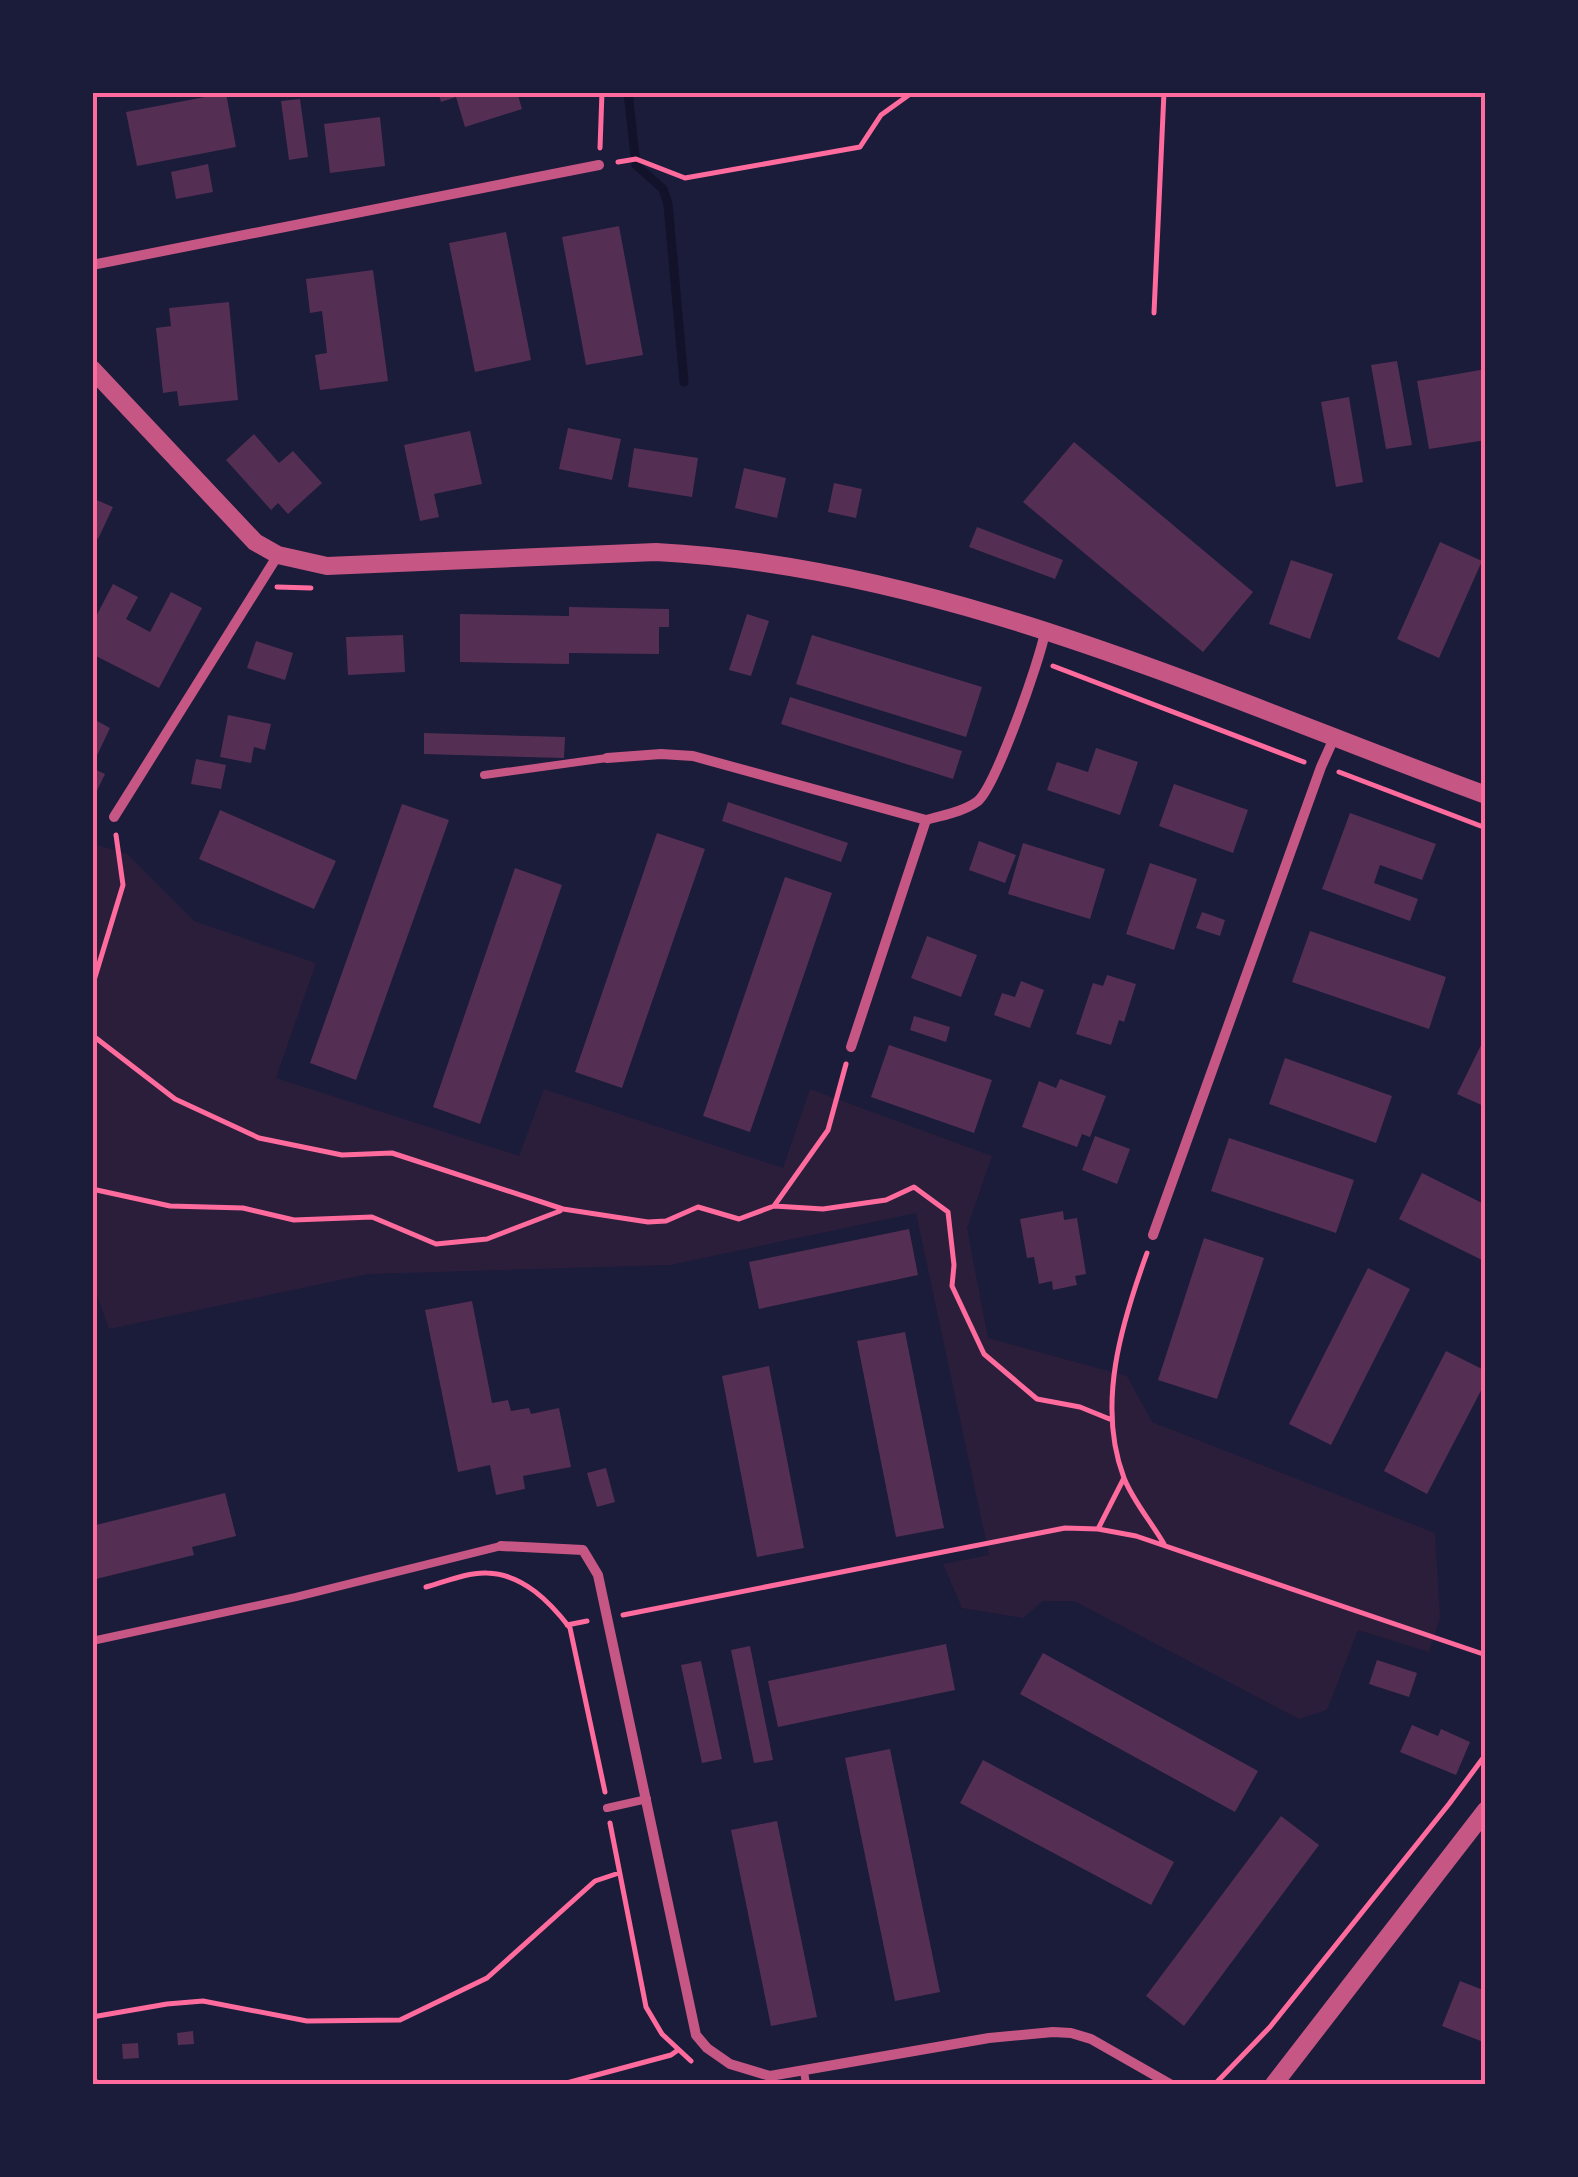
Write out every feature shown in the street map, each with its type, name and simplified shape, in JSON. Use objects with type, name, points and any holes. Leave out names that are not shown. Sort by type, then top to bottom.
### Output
[{"type":"street","points":[[92,265],[599,165]]},
{"type":"street","points":[[92,369],[245,532],[266,550],[302,563],[344,566],[608,552],[705,555],[879,584],[1045,632],[1486,795]]},
{"type":"street","points":[[114,817],[278,555]]},
{"type":"street","points":[[607,758],[694,756],[926,820],[962,810],[987,790],[1040,661],[1045,632]]},
{"type":"street","points":[[1153,1235],[1334,738]]},
{"type":"street","points":[[851,1046],[926,820]]},
{"type":"street","points":[[501,1546],[583,1550],[598,1575],[696,2036],[718,2056],[756,2074],[770,2076],[989,2038],[1053,2032],[1091,2039],[1170,2084]]},
{"type":"street","points":[[1274,2084],[1486,1810]]},
{"type":"lane","points":[[484,776],[607,758]]},
{"type":"lane","points":[[92,1641],[296,1597],[501,1546]]},
{"type":"lane","points":[[607,1808],[647,1800]]},
{"type":"lane","points":[[804,2071],[806,2084]]},
{"type":"path","points":[[602,92],[599,165],[636,159],[685,178],[860,147],[881,115],[914,92]]},
{"type":"path","points":[[1154,313],[1164,92]]},
{"type":"path","points":[[263,581],[290,590],[325,587]]},
{"type":"path","points":[[1040,661],[1229,735],[1486,828]]},
{"type":"path","points":[[92,987],[123,886],[114,817]]},
{"type":"path","points":[[92,1035],[176,1099],[259,1138],[342,1155],[392,1153],[563,1210],[648,1222],[666,1221],[698,1207],[739,1219],[774,1206],[822,1209],[886,1200],[914,1187],[948,1212],[954,1265],[952,1286],[984,1354],[1037,1399],[1080,1406],[1112,1420]]},
{"type":"path","points":[[774,1206],[828,1130],[851,1046]]},
{"type":"path","points":[[92,1190],[170,1206],[243,1208],[294,1220],[372,1216],[436,1244],[487,1239],[563,1210]]},
{"type":"path","points":[[1153,1235],[1121,1323],[1112,1420],[1124,1478],[1166,1547]]},
{"type":"path","points":[[1098,1528],[1124,1478]]},
{"type":"path","points":[[567,1624],[790,1585],[1065,1528],[1098,1528],[1136,1536],[1486,1655]]},
{"type":"path","points":[[408,1591],[486,1572],[505,1576],[536,1592],[567,1624],[593,1727],[646,2008],[677,2050]]},
{"type":"path","points":[[1214,2084],[1270,2028],[1486,1754]]},
{"type":"path","points":[[92,2017],[204,2002],[307,2021],[400,2020],[487,1978],[595,1881],[619,1872]]},
{"type":"path","points":[[563,2084],[671,2055],[696,2036]]},
{"type":"path","points":[[92,2080],[102,2084]]},
{"type":"shaded area","points":[[93,844],[127,854],[194,921],[316,963],[276,1078],[519,1156],[544,1089],[783,1168],[810,1089],[992,1156],[967,1228],[988,1338],[1127,1376],[1152,1422],[1435,1533],[1440,1618],[1429,1652],[1358,1630],[1327,1710],[1299,1719],[1074,1601],[1043,1601],[1023,1618],[962,1608],[943,1564],[989,1555],[916,1213],[670,1265],[368,1274],[109,1329],[93,1284]]},
{"type":"building","points":[[438,92],[517,92],[522,109],[465,127],[456,97],[441,102]]},
{"type":"building","points":[[226,93],[236,147],[137,166],[126,112]]},
{"type":"building","points":[[300,99],[308,157],[289,160],[281,101]]},
{"type":"building","points":[[380,117],[385,166],[330,173],[324,124]]},
{"type":"building","points":[[208,164],[213,192],[176,199],[171,172]]},
{"type":"building","points":[[619,226],[643,355],[586,365],[562,237]]},
{"type":"building","points":[[506,232],[531,360],[475,372],[449,243]]},
{"type":"building","points":[[373,270],[388,381],[320,390],[315,355],[327,353],[322,311],[310,313],[306,279]]},
{"type":"building","points":[[229,302],[238,400],[179,406],[177,391],[163,393],[156,328],[171,326],[169,308]]},
{"type":"building","points":[[1397,361],[1412,445],[1386,449],[1371,365]]},
{"type":"building","points":[[1486,369],[1486,440],[1429,449],[1417,381]]},
{"type":"building","points":[[1349,397],[1363,482],[1336,487],[1321,402]]},
{"type":"building","points":[[568,428],[621,439],[612,480],[559,469]]},
{"type":"building","points":[[470,431],[482,484],[434,494],[439,517],[420,521],[404,445]]},
{"type":"building","points":[[254,434],[279,463],[293,451],[322,483],[288,514],[278,503],[271,510],[226,460]]},
{"type":"building","points":[[1074,442],[1253,592],[1203,652],[1023,502]]},
{"type":"building","points":[[634,448],[698,458],[692,497],[628,487]]},
{"type":"building","points":[[744,468],[786,478],[777,518],[735,508]]},
{"type":"building","points":[[834,483],[862,489],[856,518],[828,512]]},
{"type":"building","points":[[92,498],[113,507],[98,539],[92,536]]},
{"type":"building","points":[[977,527],[1063,560],[1055,579],[969,547]]},
{"type":"building","points":[[1440,542],[1482,561],[1439,658],[1397,639]]},
{"type":"building","points":[[1291,560],[1333,574],[1310,639],[1269,624]]},
{"type":"building","points":[[113,584],[138,597],[126,619],[150,632],[171,592],[202,608],[159,688],[92,654],[92,624]]},
{"type":"building","points":[[569,607],[669,609],[669,627],[659,627],[659,654],[569,653],[569,664],[460,662],[460,614],[569,616]]},
{"type":"building","points":[[747,614],[769,621],[751,676],[729,670]]},
{"type":"building","points":[[403,635],[405,672],[348,675],[346,637]]},
{"type":"building","points":[[812,635],[982,687],[966,737],[796,684]]},
{"type":"building","points":[[256,641],[293,653],[285,680],[247,668]]},
{"type":"building","points":[[790,697],[962,751],[953,779],[781,724]]},
{"type":"building","points":[[228,715],[271,724],[265,750],[254,747],[251,763],[220,757]]},
{"type":"building","points":[[97,721],[110,728],[92,766],[92,730]]},
{"type":"building","points":[[424,733],[565,737],[564,758],[424,754]]},
{"type":"building","points":[[1096,748],[1138,762],[1120,815],[1047,790],[1057,762],[1088,772]]},
{"type":"building","points":[[196,759],[226,765],[221,789],[191,784]]},
{"type":"building","points":[[92,768],[105,774],[92,801]]},
{"type":"building","points":[[1174,784],[1248,810],[1233,853],[1159,826]]},
{"type":"building","points":[[728,802],[848,843],[841,862],[722,821]]},
{"type":"building","points":[[402,804],[449,820],[356,1080],[310,1063]]},
{"type":"building","points":[[220,810],[336,861],[314,909],[199,859]]},
{"type":"building","points":[[1350,813],[1436,844],[1422,880],[1380,865],[1374,883],[1418,899],[1410,921],[1322,889]]},
{"type":"building","points":[[657,833],[705,849],[622,1088],[575,1072]]},
{"type":"building","points":[[979,841],[1016,855],[1005,883],[969,870]]},
{"type":"building","points":[[1023,843],[1105,869],[1090,919],[1008,894]]},
{"type":"building","points":[[1150,863],[1197,879],[1174,950],[1126,934]]},
{"type":"building","points":[[515,868],[562,885],[480,1124],[433,1107]]},
{"type":"building","points":[[785,877],[832,893],[750,1132],[703,1116]]},
{"type":"building","points":[[1202,912],[1225,920],[1220,936],[1196,928]]},
{"type":"building","points":[[1310,931],[1446,977],[1429,1029],[1292,982]]},
{"type":"building","points":[[927,936],[977,955],[961,997],[911,978]]},
{"type":"building","points":[[1107,975],[1136,984],[1124,1022],[1119,1020],[1111,1045],[1076,1034],[1093,983],[1103,986]]},
{"type":"building","points":[[1021,981],[1044,990],[1030,1028],[994,1015],[1002,993],[1015,997]]},
{"type":"building","points":[[914,1016],[950,1027],[946,1042],[910,1030]]},
{"type":"building","points":[[1486,1035],[1486,1107],[1457,1094]]},
{"type":"building","points":[[889,1045],[992,1080],[974,1133],[871,1097]]},
{"type":"building","points":[[1285,1058],[1392,1096],[1376,1143],[1269,1104]]},
{"type":"building","points":[[1060,1079],[1106,1096],[1090,1137],[1082,1134],[1077,1147],[1022,1127],[1039,1081],[1056,1088]]},
{"type":"building","points":[[1095,1136],[1130,1149],[1117,1184],[1082,1170]]},
{"type":"building","points":[[1229,1138],[1354,1180],[1336,1233],[1211,1191]]},
{"type":"building","points":[[1422,1173],[1486,1205],[1486,1262],[1399,1219]]},
{"type":"building","points":[[1063,1211],[1064,1220],[1077,1218],[1086,1274],[1075,1276],[1077,1285],[1053,1290],[1052,1281],[1039,1284],[1034,1257],[1027,1258],[1020,1219]]},
{"type":"building","points":[[909,1229],[918,1275],[759,1309],[749,1262]]},
{"type":"building","points":[[1204,1238],[1264,1258],[1217,1399],[1158,1380]]},
{"type":"building","points":[[1368,1268],[1410,1289],[1331,1445],[1289,1424]]},
{"type":"building","points":[[472,1301],[492,1403],[508,1400],[511,1411],[529,1408],[531,1414],[559,1408],[571,1467],[523,1476],[525,1489],[496,1495],[490,1465],[458,1472],[425,1310]]},
{"type":"building","points":[[905,1332],[944,1528],[896,1537],[857,1341]]},
{"type":"building","points":[[1446,1351],[1486,1371],[1486,1381],[1427,1494],[1384,1471]]},
{"type":"building","points":[[769,1366],[804,1548],[757,1557],[722,1376]]},
{"type":"building","points":[[606,1468],[615,1502],[597,1507],[587,1473]]},
{"type":"building","points":[[225,1493],[236,1536],[192,1547],[194,1555],[92,1580],[92,1526]]},
{"type":"building","points":[[946,1644],[955,1690],[778,1727],[768,1681]]},
{"type":"building","points":[[750,1646],[773,1760],[754,1763],[731,1650]]},
{"type":"building","points":[[1043,1653],[1258,1771],[1235,1812],[1020,1694]]},
{"type":"building","points":[[1377,1660],[1417,1673],[1409,1697],[1369,1684]]},
{"type":"building","points":[[701,1661],[722,1759],[702,1763],[681,1665]]},
{"type":"building","points":[[1412,1725],[1438,1736],[1441,1729],[1470,1742],[1456,1775],[1400,1752]]},
{"type":"building","points":[[890,1749],[940,1992],[895,2001],[845,1758]]},
{"type":"building","points":[[983,1760],[1174,1862],[1151,1905],[960,1803]]},
{"type":"building","points":[[1281,1816],[1319,1845],[1184,2026],[1146,1996]]},
{"type":"building","points":[[777,1821],[817,2017],[771,2026],[731,1830]]},
{"type":"building","points":[[1460,1981],[1486,1991],[1486,2043],[1442,2026]]},
{"type":"building","points":[[193,2031],[194,2044],[178,2045],[177,2033]]},
{"type":"building","points":[[138,2043],[139,2058],[123,2059],[122,2044]]},
{"type":"waterway","points":[[628,92],[636,165],[663,189],[668,204],[684,382]]}]
